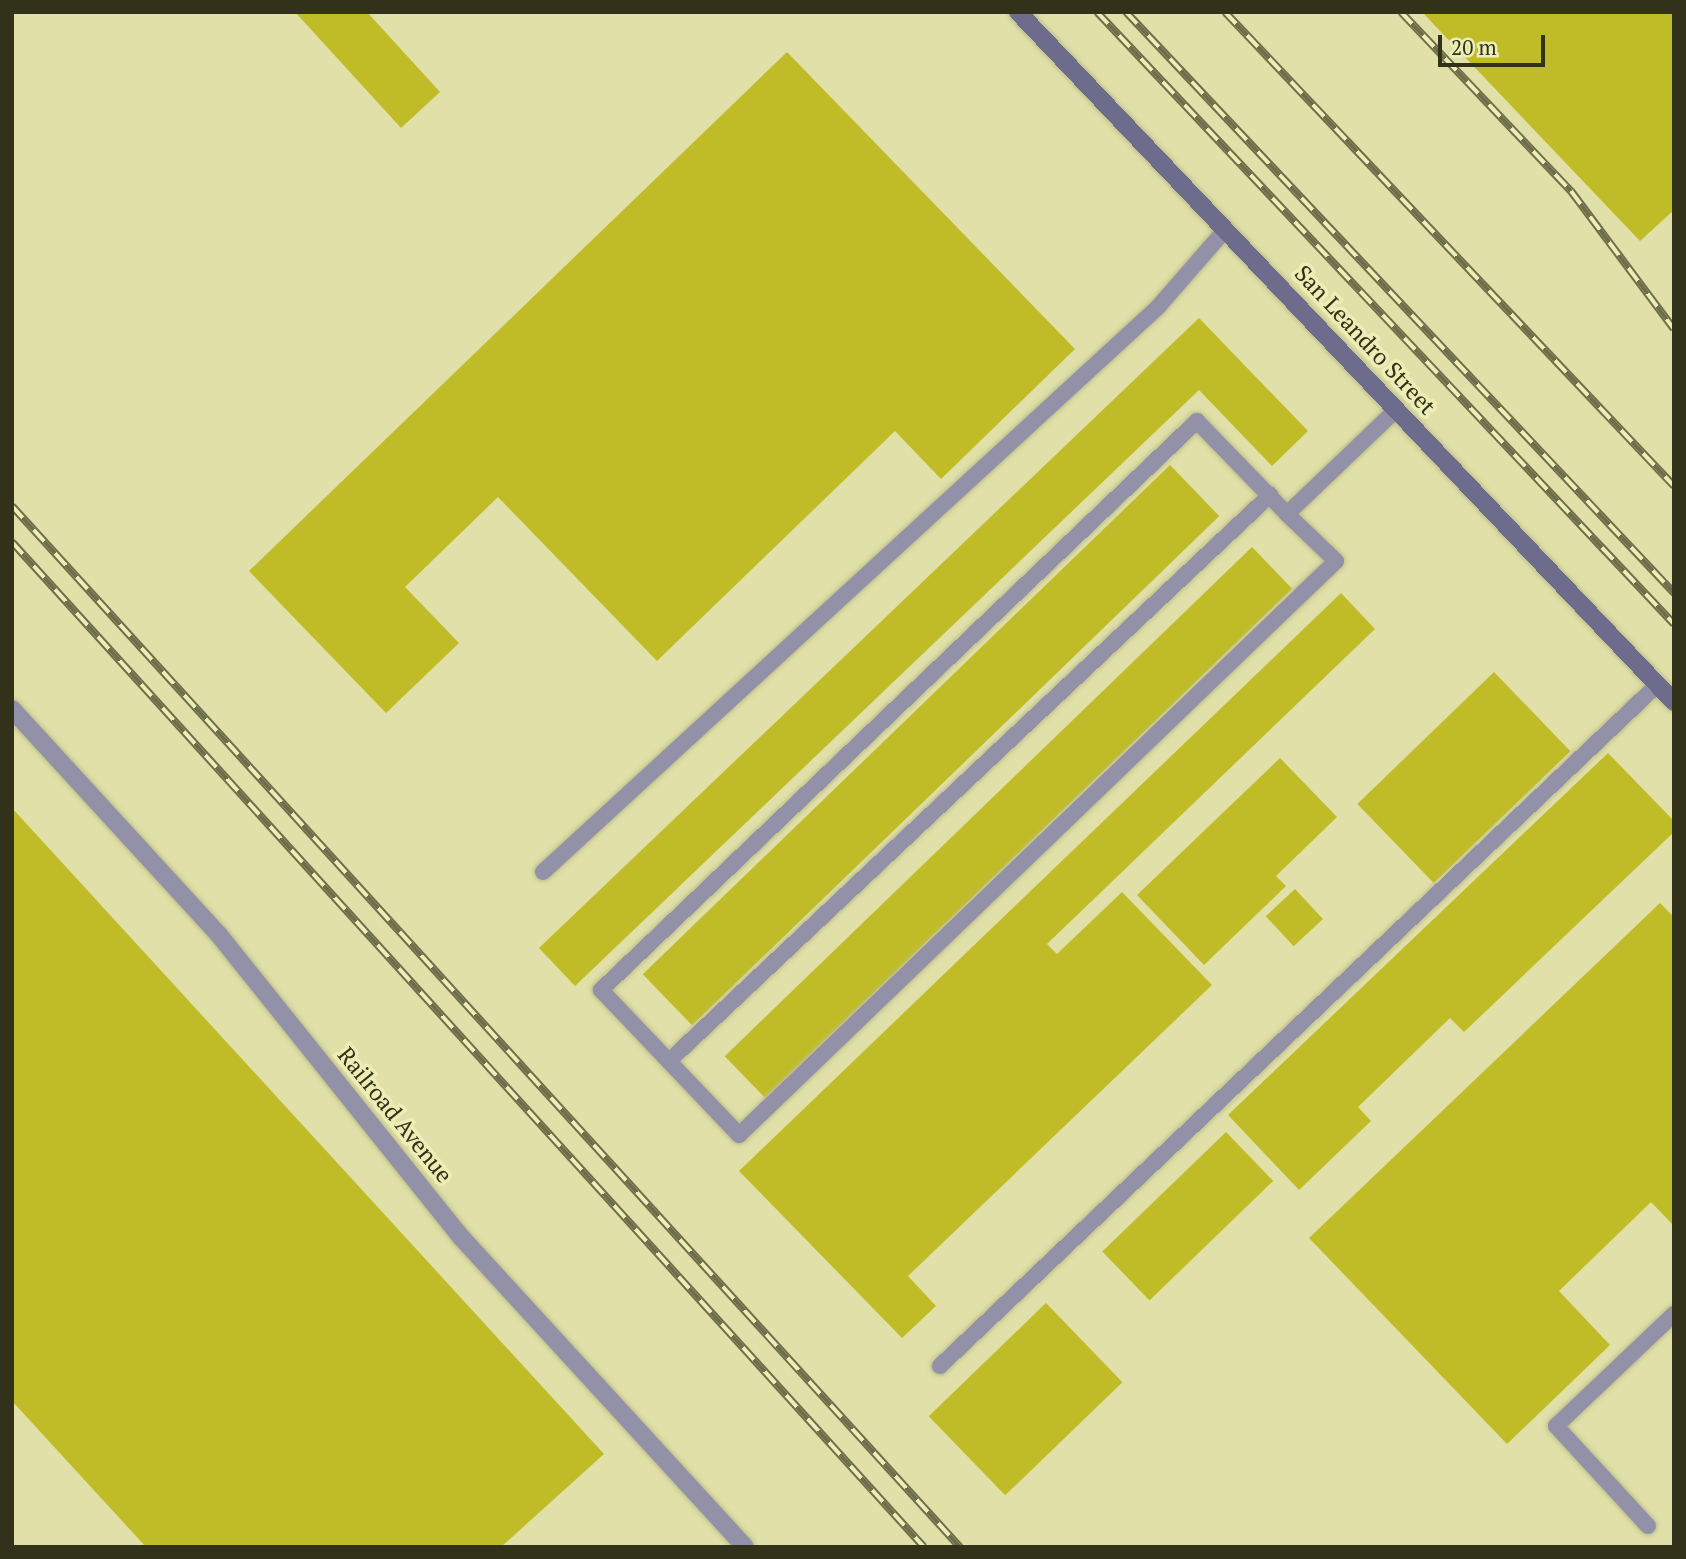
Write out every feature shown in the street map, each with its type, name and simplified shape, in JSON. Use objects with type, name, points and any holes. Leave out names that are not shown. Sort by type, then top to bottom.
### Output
[{"type":"main road","name":"San Leandro Street","points":[[1018,12],[1674,702]]},
{"type":"street","name":"Railroad Avenue","points":[[12,709],[219,935],[461,1237],[744,1547]]},
{"type":"lane","points":[[543,872],[1158,307],[1226,229]]},
{"type":"lane","points":[[1287,514],[1397,409]]},
{"type":"lane","points":[[1197,421],[1270,495],[1336,561],[739,1135],[601,990],[1197,421]]},
{"type":"lane","points":[[669,1061],[1270,495]]},
{"type":"lane","points":[[940,1366],[1657,685]]},
{"type":"lane","points":[[1648,1526],[1556,1426],[1674,1314]]},
{"type":"building","points":[[295,12],[367,12],[440,92],[401,128]]},
{"type":"building","points":[[1422,12],[1674,12],[1674,210],[1640,241]]},
{"type":"building","points":[[787,52],[1075,349],[941,479],[895,431],[657,661],[498,497],[405,587],[459,643],[386,713],[249,571]]},
{"type":"building","points":[[1199,318],[1308,431],[1272,466],[1199,390],[575,986],[539,948]]},
{"type":"building","points":[[1170,465],[1219,516],[692,1025],[643,974]]},
{"type":"building","points":[[1252,547],[1292,589],[765,1098],[725,1056]]},
{"type":"building","points":[[1341,593],[1375,629],[1047,944],[1057,954],[1122,892],[1212,985],[908,1276],[936,1306],[902,1338],[739,1171]]},
{"type":"building","points":[[1494,672],[1570,751],[1434,883],[1357,804]]},
{"type":"building","points":[[1608,753],[1674,821],[1674,832],[1464,1032],[1450,1018],[1358,1107],[1371,1121],[1299,1190],[1228,1115]]},
{"type":"building","points":[[1280,758],[1337,817],[1276,876],[1286,886],[1204,965],[1137,895]]},
{"type":"building","points":[[12,808],[604,1454],[501,1547],[146,1547],[12,1401]]},
{"type":"building","points":[[1295,889],[1323,919],[1294,946],[1266,916]]},
{"type":"building","points":[[1660,903],[1674,917],[1674,1226],[1651,1202],[1559,1291],[1610,1345],[1507,1444],[1309,1238]]},
{"type":"building","points":[[1226,1132],[1273,1181],[1150,1300],[1102,1251]]},
{"type":"building","points":[[1046,1303],[1122,1382],[1005,1495],[929,1416]]},
{"type":"railway","points":[[1097,12],[1674,624]]},
{"type":"railway","points":[[1126,12],[1674,593]]},
{"type":"railway","points":[[1225,12],[1674,486]]},
{"type":"railway","points":[[1401,12],[1571,191],[1674,329]]},
{"type":"railway","points":[[12,506],[960,1547]]},
{"type":"railway","points":[[12,542],[924,1547]]}]
